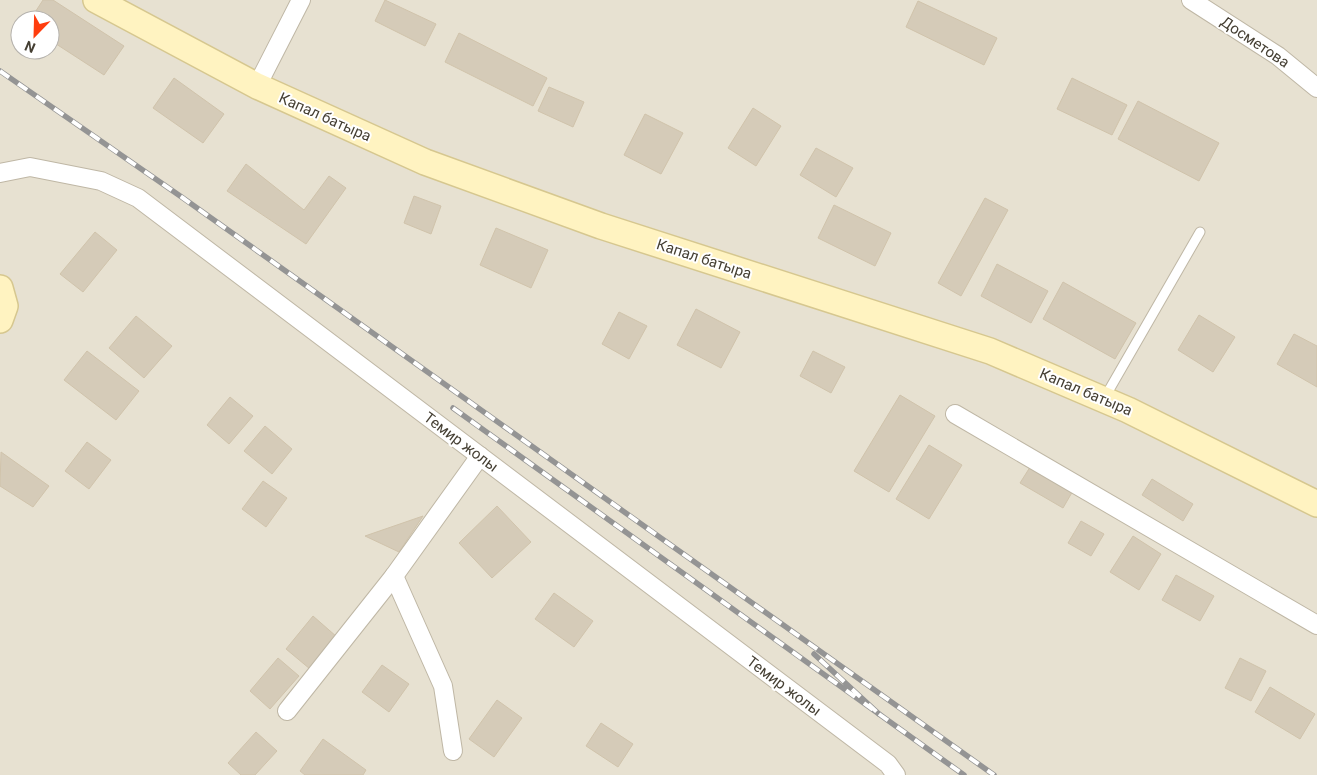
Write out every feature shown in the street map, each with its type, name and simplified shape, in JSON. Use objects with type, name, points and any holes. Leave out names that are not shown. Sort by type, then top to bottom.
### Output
[{"type":"main road","name":"Капал батыра","points":[[96,0],[257,86],[425,162],[601,226],[990,351],[1128,410],[1317,504]]},
{"type":"main road","points":[[0,288],[5,306],[0,320]]},
{"type":"street","points":[[257,86],[300,0]]},
{"type":"street","name":"Досметова","points":[[1191,0],[1278,56],[1317,88]]},
{"type":"street","name":"Темир жолы","points":[[0,173],[30,167],[101,181],[138,198],[888,764],[896,775]]},
{"type":"street","points":[[955,414],[1317,625]]},
{"type":"street","points":[[287,711],[394,576],[480,456]]},
{"type":"street","points":[[394,576],[443,686],[453,750]]},
{"type":"lane","points":[[1103,399],[1200,232]]},
{"type":"shaded area","points":[[0,0],[1317,0],[1317,775],[0,775]]},
{"type":"building","points":[[43,0],[53,0],[124,46],[104,75],[60,46],[60,10],[36,10]]},
{"type":"building","points":[[385,0],[436,24],[425,46],[375,21]]},
{"type":"building","points":[[918,1],[997,38],[984,65],[906,27]]},
{"type":"building","points":[[459,33],[547,78],[533,106],[445,62]]},
{"type":"building","points":[[174,78],[224,114],[203,143],[153,108]]},
{"type":"building","points":[[1072,78],[1127,105],[1112,135],[1057,109]]},
{"type":"building","points":[[549,87],[584,102],[573,127],[538,111]]},
{"type":"building","points":[[1138,101],[1219,143],[1199,181],[1118,139]]},
{"type":"building","points":[[753,108],[781,126],[756,166],[728,148]]},
{"type":"building","points":[[645,114],[683,133],[661,174],[624,155]]},
{"type":"building","points":[[816,148],[853,168],[836,197],[800,175]]},
{"type":"building","points":[[246,164],[304,210],[329,176],[346,188],[306,244],[227,191]]},
{"type":"building","points":[[414,196],[441,206],[431,234],[404,223]]},
{"type":"building","points":[[985,198],[1008,210],[961,296],[938,283]]},
{"type":"building","points":[[834,205],[891,233],[875,266],[818,238]]},
{"type":"building","points":[[496,228],[548,250],[531,288],[480,265]]},
{"type":"building","points":[[95,232],[117,250],[83,292],[60,274]]},
{"type":"building","points":[[997,264],[1048,291],[1031,323],[981,296]]},
{"type":"building","points":[[1063,282],[1136,323],[1115,359],[1043,319]]},
{"type":"building","points":[[696,309],[740,332],[721,368],[677,345]]},
{"type":"building","points":[[619,312],[647,326],[629,359],[602,344]]},
{"type":"building","points":[[1199,315],[1235,337],[1213,372],[1178,350]]},
{"type":"building","points":[[136,316],[172,346],[144,378],[109,348]]},
{"type":"building","points":[[1294,334],[1317,346],[1317,387],[1277,364]]},
{"type":"building","points":[[87,351],[139,391],[116,420],[64,380]]},
{"type":"building","points":[[813,351],[845,367],[831,393],[800,376]]},
{"type":"building","points":[[900,395],[935,416],[889,492],[854,471]]},
{"type":"building","points":[[230,397],[253,416],[229,444],[207,425]]},
{"type":"building","points":[[265,426],[292,449],[272,474],[244,451]]},
{"type":"building","points":[[87,442],[111,460],[89,489],[65,471]]},
{"type":"building","points":[[929,445],[962,465],[929,519],[896,499]]},
{"type":"building","points":[[1,452],[49,486],[33,507],[0,486]]},
{"type":"building","points":[[1032,464],[1074,489],[1063,508],[1020,483]]},
{"type":"building","points":[[1152,479],[1193,504],[1183,521],[1142,495]]},
{"type":"building","points":[[263,481],[287,498],[266,527],[242,509]]},
{"type":"building","points":[[497,506],[531,542],[492,578],[459,543]]},
{"type":"building","points":[[423,516],[399,552],[365,536]]},
{"type":"building","points":[[1081,521],[1104,534],[1091,556],[1068,543]]},
{"type":"building","points":[[1133,536],[1161,554],[1139,590],[1110,572]]},
{"type":"building","points":[[1176,575],[1214,596],[1200,621],[1162,600]]},
{"type":"building","points":[[554,593],[593,621],[574,647],[535,619]]},
{"type":"building","points":[[313,616],[337,637],[310,669],[286,649]]},
{"type":"building","points":[[278,658],[299,676],[270,709],[250,691]]},
{"type":"building","points":[[1240,658],[1266,671],[1251,701],[1225,688]]},
{"type":"building","points":[[382,665],[409,684],[389,712],[362,692]]},
{"type":"building","points":[[1270,687],[1315,714],[1300,739],[1255,712]]},
{"type":"building","points":[[497,700],[522,718],[494,757],[469,739]]},
{"type":"building","points":[[601,723],[633,744],[618,767],[586,746]]},
{"type":"building","points":[[256,732],[277,751],[255,775],[241,775],[228,763]]},
{"type":"building","points":[[323,739],[366,770],[363,775],[305,775],[300,771]]},
{"type":"railway","points":[[0,71],[183,198],[994,775]]},
{"type":"railway","points":[[453,408],[879,714],[814,654]]},
{"type":"railway","points":[[879,714],[964,775]]}]
